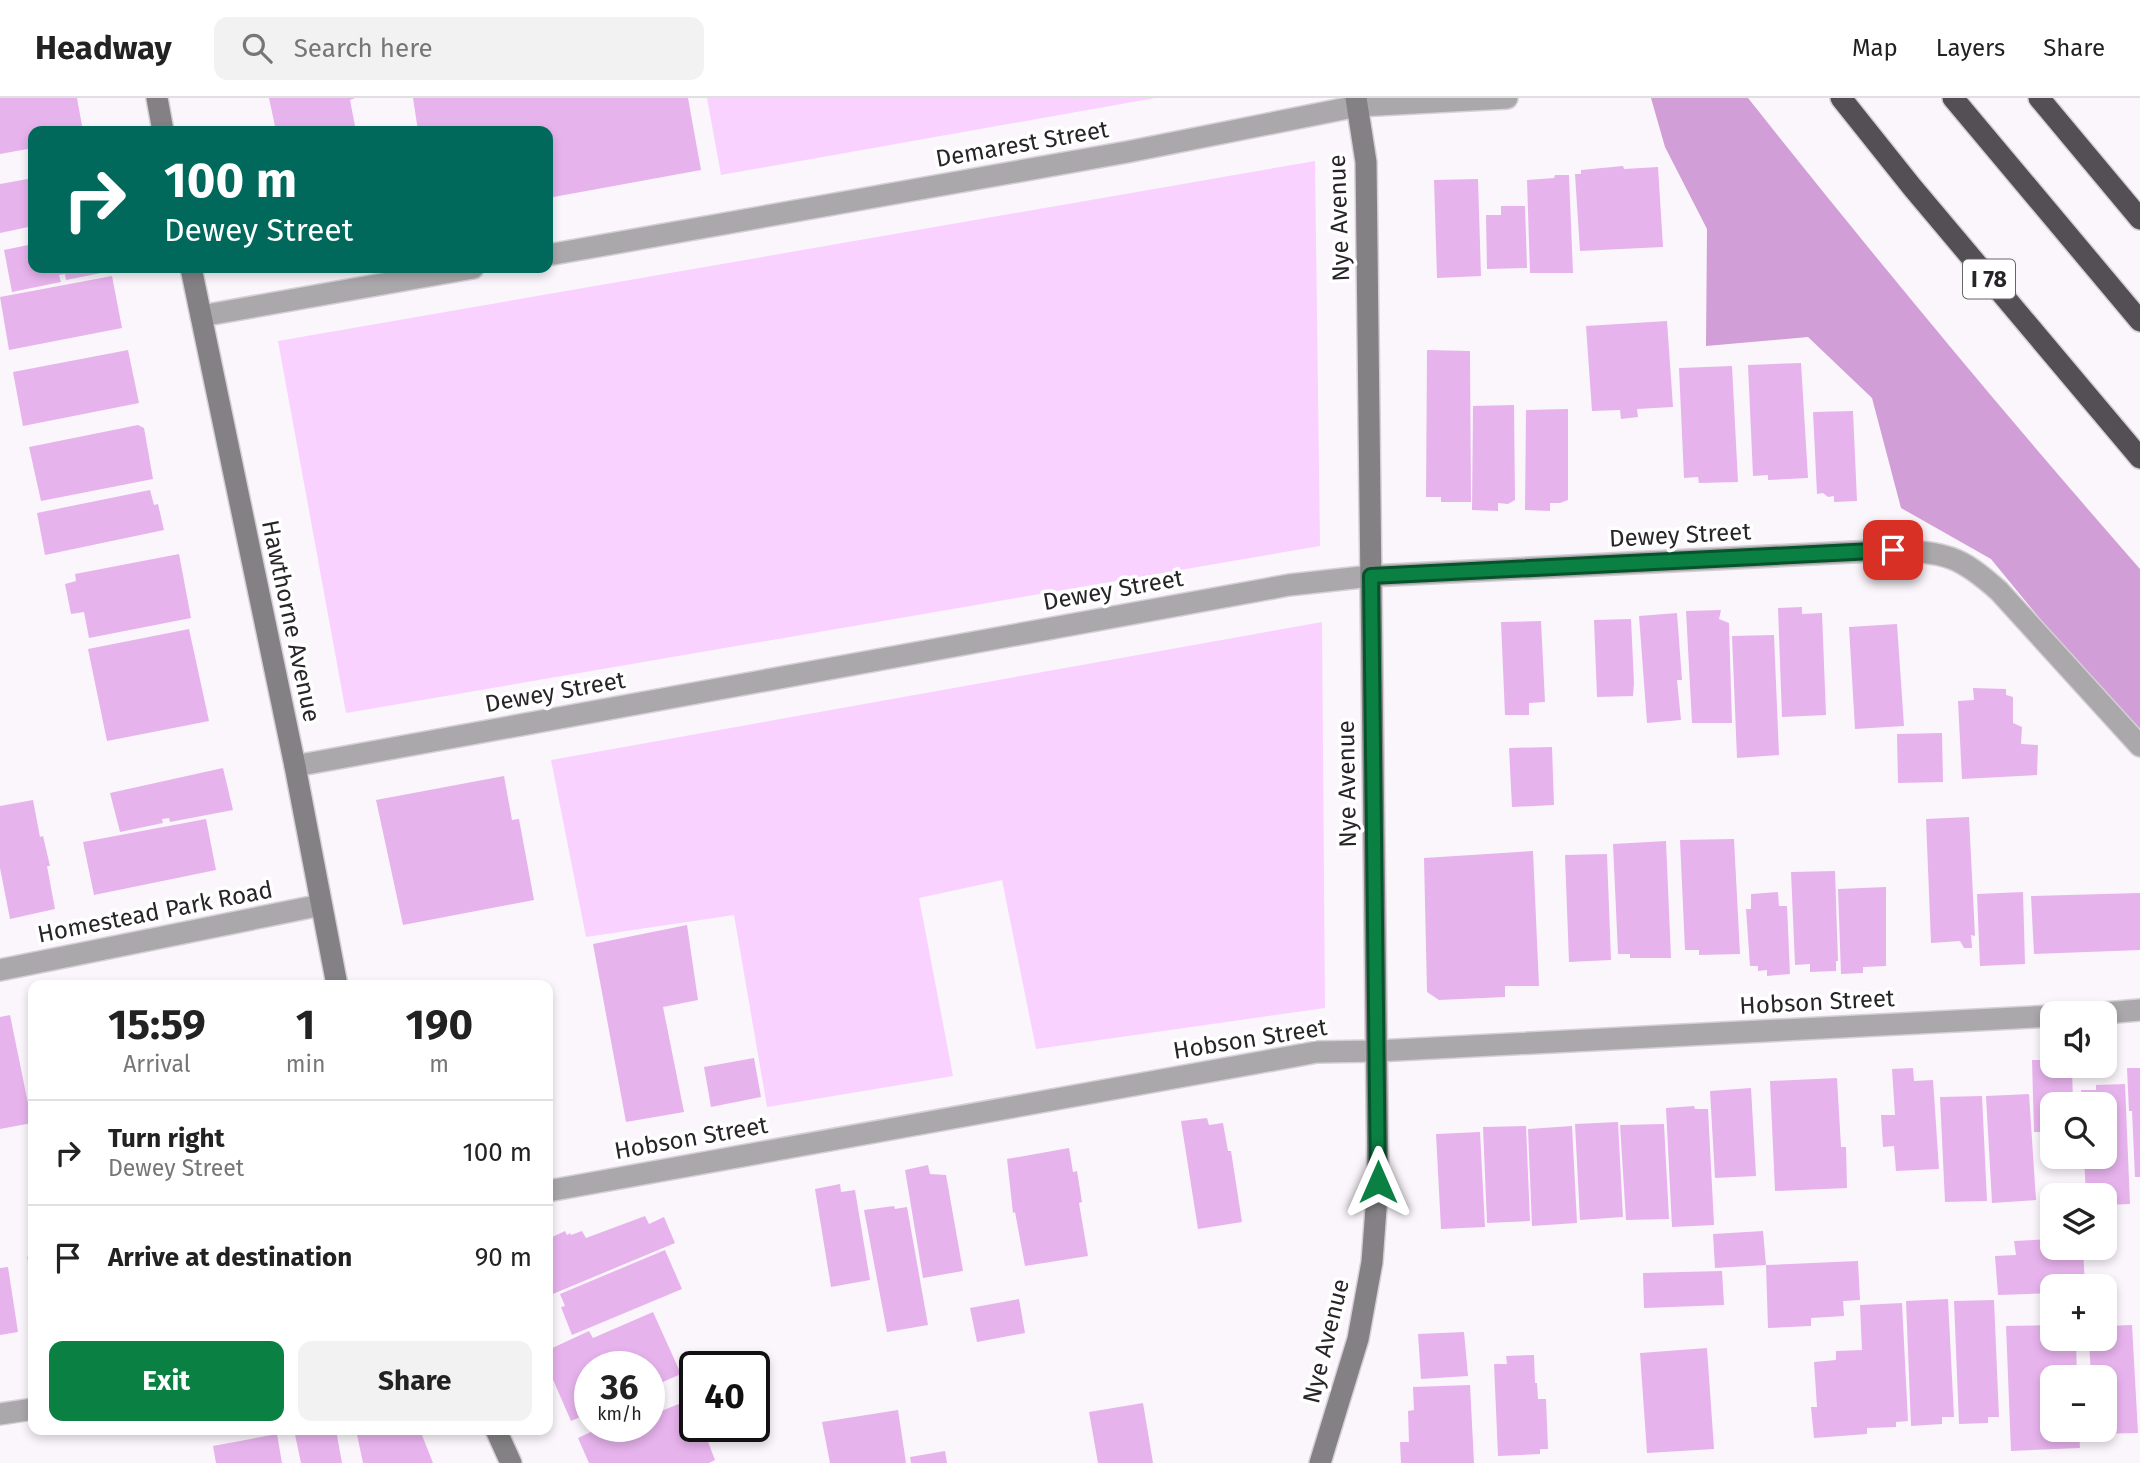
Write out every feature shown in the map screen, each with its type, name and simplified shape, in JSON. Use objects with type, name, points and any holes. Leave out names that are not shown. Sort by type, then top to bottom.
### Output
[{"type":"highway","name":"I 78","points":[[1841,98],[1946,228],[2140,458]]},
{"type":"highway","points":[[1953,98],[2140,321]]},
{"type":"highway","points":[[2039,98],[2140,219]]},
{"type":"street","points":[[157,98],[162,126]]},
{"type":"street","name":"Demarest Street","points":[[553,254],[1128,152],[1357,102],[1507,98]]},
{"type":"street","name":"Nye Avenue","points":[[1320,1463],[1358,1339],[1372,1262],[1378,1182],[1366,162],[1357,102]]},
{"type":"street","name":"Hawthorne Avenue","points":[[192,273],[295,766],[336,980]]},
{"type":"street","points":[[201,316],[445,273]]},
{"type":"street","name":"Dewey Street","points":[[295,766],[1289,585],[1371,576],[1893,550],[1931,551],[1950,556],[1982,576],[1999,591],[2140,747]]},
{"type":"street","name":"Homestead Park Road","points":[[0,970],[321,905]]},
{"type":"street","points":[[2117,1012],[2140,1010]]},
{"type":"street","name":"Hobson Street","points":[[553,1190],[1317,1052],[1377,1052],[2040,1017]]},
{"type":"street","points":[[0,1415],[28,1410]]},
{"type":"street","points":[[498,1435],[511,1463]]},
{"type":"shaded area","points":[[707,98],[1155,98],[721,175]]},
{"type":"shaded area","points":[[1651,98],[1748,98],[1941,336],[2140,569],[2140,741],[1991,559],[1901,508],[1872,398],[1808,337],[1706,346],[1707,229],[1665,147]]},
{"type":"shaded area","points":[[1315,161],[1320,546],[346,713],[278,341]]},
{"type":"shaded area","points":[[1322,622],[1325,1008],[1036,1049],[1002,880],[919,898],[953,1076],[767,1107],[734,915],[586,937],[551,760]]},
{"type":"building","points":[[0,98],[77,98],[82,126],[28,126],[28,149],[0,154]]},
{"type":"building","points":[[269,98],[355,98],[350,100],[355,126],[275,126]]},
{"type":"building","points":[[413,98],[688,98],[701,170],[553,197],[553,126],[417,126]]},
{"type":"building","points":[[1623,166],[1624,169],[1658,167],[1663,247],[1580,251],[1575,174],[1581,174],[1581,170]]},
{"type":"building","points":[[1555,175],[1569,175],[1573,273],[1530,273],[1527,180],[1554,178]]},
{"type":"building","points":[[28,179],[28,227],[0,233],[0,184]]},
{"type":"building","points":[[1478,179],[1481,276],[1437,278],[1434,180]]},
{"type":"building","points":[[1501,206],[1525,206],[1527,268],[1487,269],[1486,215],[1501,215]]},
{"type":"building","points":[[28,245],[28,273],[101,273],[66,280],[65,274],[59,275],[61,282],[12,292],[4,250]]},
{"type":"building","points":[[112,276],[122,328],[9,350],[0,297]]},
{"type":"building","points":[[1667,321],[1673,407],[1637,409],[1638,417],[1621,419],[1620,410],[1592,411],[1586,326]]},
{"type":"building","points":[[128,350],[139,403],[23,426],[13,372]]},
{"type":"building","points":[[1427,350],[1470,351],[1471,502],[1441,502],[1441,497],[1426,497]]},
{"type":"building","points":[[1801,363],[1808,478],[1768,480],[1768,475],[1753,476],[1748,365]]},
{"type":"building","points":[[1732,366],[1738,482],[1699,483],[1698,477],[1684,478],[1679,368]]},
{"type":"building","points":[[1514,405],[1515,500],[1508,504],[1498,503],[1498,511],[1472,510],[1473,406]]},
{"type":"building","points":[[1568,409],[1568,500],[1550,503],[1550,511],[1525,510],[1526,410]]},
{"type":"building","points":[[1853,411],[1857,501],[1834,502],[1834,496],[1817,494],[1813,412]]},
{"type":"building","points":[[138,425],[144,428],[153,479],[41,501],[29,447]]},
{"type":"building","points":[[150,490],[154,505],[158,504],[164,530],[45,555],[37,513]]},
{"type":"building","points":[[179,554],[191,618],[89,638],[84,612],[71,614],[65,584],[76,581],[75,574]]},
{"type":"building","points":[[1802,607],[1802,614],[1822,613],[1826,715],[1782,717],[1778,608]]},
{"type":"building","points":[[1721,610],[1719,619],[1729,623],[1732,723],[1692,723],[1686,611]]},
{"type":"building","points":[[1677,613],[1682,680],[1677,680],[1681,720],[1647,723],[1639,616]]},
{"type":"building","points":[[1631,619],[1633,696],[1597,697],[1594,620]]},
{"type":"building","points":[[1541,621],[1545,702],[1529,703],[1529,715],[1505,715],[1501,622]]},
{"type":"building","points":[[1897,624],[1904,726],[1855,729],[1849,627]]},
{"type":"building","points":[[189,629],[209,721],[107,741],[88,649]]},
{"type":"building","points":[[1774,635],[1779,755],[1737,758],[1732,636]]},
{"type":"building","points":[[1973,688],[2006,689],[2006,695],[2013,697],[2013,723],[2022,727],[2021,744],[2038,745],[2037,775],[1962,779],[1958,701],[1974,700]]},
{"type":"building","points":[[1942,733],[1943,782],[1898,783],[1897,734]]},
{"type":"building","points":[[1552,747],[1554,805],[1512,807],[1509,748]]},
{"type":"building","points":[[223,768],[233,810],[170,822],[169,818],[162,819],[163,823],[120,832],[110,793]]},
{"type":"building","points":[[504,776],[512,820],[519,819],[534,900],[403,925],[376,800]]},
{"type":"building","points":[[33,800],[40,837],[43,836],[50,866],[47,866],[55,909],[10,919],[0,868],[0,806]]},
{"type":"building","points":[[1969,817],[1975,936],[1971,935],[1972,948],[1964,948],[1960,941],[1931,943],[1926,819]]},
{"type":"building","points":[[206,819],[216,870],[94,895],[83,842]]},
{"type":"building","points":[[1734,839],[1740,954],[1699,955],[1699,950],[1685,950],[1680,840]]},
{"type":"building","points":[[1666,841],[1671,958],[1630,958],[1630,954],[1618,954],[1613,844]]},
{"type":"building","points":[[1533,851],[1539,986],[1505,986],[1505,997],[1439,1000],[1427,992],[1424,858]]},
{"type":"building","points":[[1607,854],[1611,960],[1569,962],[1565,855]]},
{"type":"building","points":[[1835,871],[1836,971],[1810,972],[1810,964],[1795,965],[1791,872]]},
{"type":"building","points":[[1886,887],[1886,966],[1863,967],[1863,973],[1841,974],[1838,889]]},
{"type":"building","points":[[1778,892],[1779,906],[1787,906],[1790,974],[1767,976],[1767,970],[1758,971],[1758,966],[1750,966],[1746,909],[1751,909],[1751,894]]},
{"type":"building","points":[[2023,892],[2025,964],[1980,966],[1977,894]]},
{"type":"building","points":[[2140,893],[2140,950],[2034,954],[2031,896]]},
{"type":"building","points":[[687,925],[698,1000],[663,1007],[684,1112],[626,1122],[593,944]]},
{"type":"building","points":[[10,1015],[28,1103],[28,1124],[0,1129],[0,1017]]},
{"type":"building","points":[[754,1058],[761,1097],[711,1107],[704,1067]]},
{"type":"building","points":[[2032,1060],[2040,1060],[2040,1078],[2072,1078],[2073,1092],[2040,1092],[2040,1132],[2034,1132]]},
{"type":"building","points":[[1913,1068],[1914,1081],[1933,1080],[1939,1169],[1896,1171],[1894,1146],[1883,1147],[1881,1115],[1895,1115],[1892,1069]]},
{"type":"building","points":[[2127,1068],[2140,1068],[2140,1177],[2135,1177]]},
{"type":"building","points":[[1837,1078],[1841,1147],[1846,1147],[1847,1188],[1775,1191],[1770,1081]]},
{"type":"building","points":[[2125,1084],[2130,1204],[2117,1205],[2117,1183],[2085,1183],[2085,1169],[2117,1169],[2117,1092],[2081,1092],[2096,1090],[2096,1085]]},
{"type":"building","points":[[1751,1088],[1756,1176],[1715,1178],[1710,1091]]},
{"type":"building","points":[[2029,1094],[2036,1200],[1992,1203],[1986,1096]]},
{"type":"building","points":[[1982,1096],[1987,1201],[1945,1202],[1940,1097]]},
{"type":"building","points":[[1694,1106],[1695,1109],[1708,1109],[1714,1225],[1672,1227],[1666,1108]]},
{"type":"building","points":[[1207,1118],[1209,1125],[1223,1123],[1228,1151],[1231,1151],[1242,1222],[1198,1229],[1181,1121]]},
{"type":"building","points":[[1618,1122],[1623,1217],[1580,1220],[1575,1124]]},
{"type":"building","points":[[1664,1124],[1669,1219],[1626,1220],[1620,1125]]},
{"type":"building","points":[[1526,1126],[1530,1221],[1487,1223],[1483,1127]]},
{"type":"building","points":[[1572,1126],[1577,1223],[1532,1226],[1528,1129]]},
{"type":"building","points":[[1480,1132],[1485,1227],[1441,1229],[1436,1134]]},
{"type":"building","points":[[1069,1148],[1073,1172],[1077,1171],[1082,1202],[1079,1203],[1088,1256],[1025,1266],[1015,1212],[1013,1213],[1007,1159]]},
{"type":"building","points":[[928,1165],[930,1174],[946,1175],[963,1271],[923,1278],[905,1170]]},
{"type":"building","points":[[840,1184],[841,1192],[855,1190],[870,1280],[831,1287],[815,1189]]},
{"type":"building","points":[[894,1206],[895,1209],[907,1207],[928,1325],[887,1332],[864,1210]]},
{"type":"building","points":[[645,1216],[649,1224],[664,1217],[675,1243],[553,1294],[553,1237],[565,1231],[567,1235],[571,1235],[582,1231],[586,1238]]},
{"type":"building","points":[[1763,1231],[1766,1265],[1715,1268],[1713,1234]]},
{"type":"building","points":[[2040,1240],[2040,1260],[2084,1260],[2084,1274],[2040,1274],[2040,1293],[1998,1295],[1995,1256],[2016,1255],[2014,1241]]},
{"type":"building","points":[[665,1250],[682,1289],[572,1335],[561,1307],[565,1306],[560,1294]]},
{"type":"building","points":[[1858,1261],[1860,1300],[1843,1301],[1844,1316],[1811,1318],[1811,1326],[1768,1328],[1766,1265]]},
{"type":"building","points":[[8,1267],[18,1332],[0,1335],[0,1268]]},
{"type":"building","points":[[1722,1271],[1724,1305],[1644,1308],[1643,1273]]},
{"type":"building","points":[[1019,1299],[1025,1333],[977,1342],[970,1308]]},
{"type":"building","points":[[1948,1299],[1954,1417],[1942,1417],[1942,1424],[1911,1426],[1906,1301]]},
{"type":"building","points":[[1994,1300],[1999,1417],[1988,1417],[1988,1423],[1959,1424],[1954,1301]]},
{"type":"building","points":[[1902,1303],[1908,1421],[1896,1422],[1896,1427],[1867,1428],[1867,1434],[1814,1438],[1811,1407],[1817,1407],[1814,1362],[1836,1360],[1836,1351],[1862,1350],[1860,1305]]},
{"type":"building","points":[[653,1312],[679,1375],[665,1381],[665,1351],[574,1351],[574,1420],[571,1421],[553,1380],[553,1348],[589,1331],[593,1338]]},
{"type":"building","points":[[2040,1325],[2040,1351],[2076,1351],[2077,1365],[2040,1365],[2040,1442],[2080,1442],[2080,1448],[2011,1451],[2006,1326]]},
{"type":"building","points":[[2132,1325],[2138,1433],[2117,1433],[2117,1365],[2090,1365],[2090,1351],[2117,1351],[2117,1326]]},
{"type":"building","points":[[1464,1332],[1468,1376],[1421,1379],[1418,1334]]},
{"type":"building","points":[[1707,1348],[1714,1449],[1647,1453],[1640,1353]]},
{"type":"building","points":[[1534,1355],[1538,1399],[1546,1399],[1548,1449],[1540,1449],[1540,1454],[1498,1456],[1494,1364],[1507,1364],[1506,1356]]},
{"type":"building","points":[[1470,1385],[1474,1463],[1401,1463],[1400,1442],[1409,1442],[1408,1411],[1414,1410],[1413,1387]]},
{"type":"building","points":[[1143,1403],[1153,1463],[1098,1463],[1089,1412]]},
{"type":"building","points":[[679,1404],[679,1442],[708,1442],[715,1460],[709,1463],[589,1463],[580,1442],[665,1442],[665,1410]]},
{"type":"building","points":[[898,1410],[906,1463],[830,1463],[822,1422]]},
{"type":"building","points":[[277,1435],[282,1463],[216,1463],[213,1446]]},
{"type":"building","points":[[295,1435],[337,1435],[342,1463],[301,1463]]},
{"type":"building","points":[[357,1435],[422,1435],[433,1463],[363,1463]]},
{"type":"building","points":[[945,1451],[947,1463],[911,1463],[910,1457]]},
{"type":"route","points":[[1378,1182],[1371,576],[1893,550]]}]
